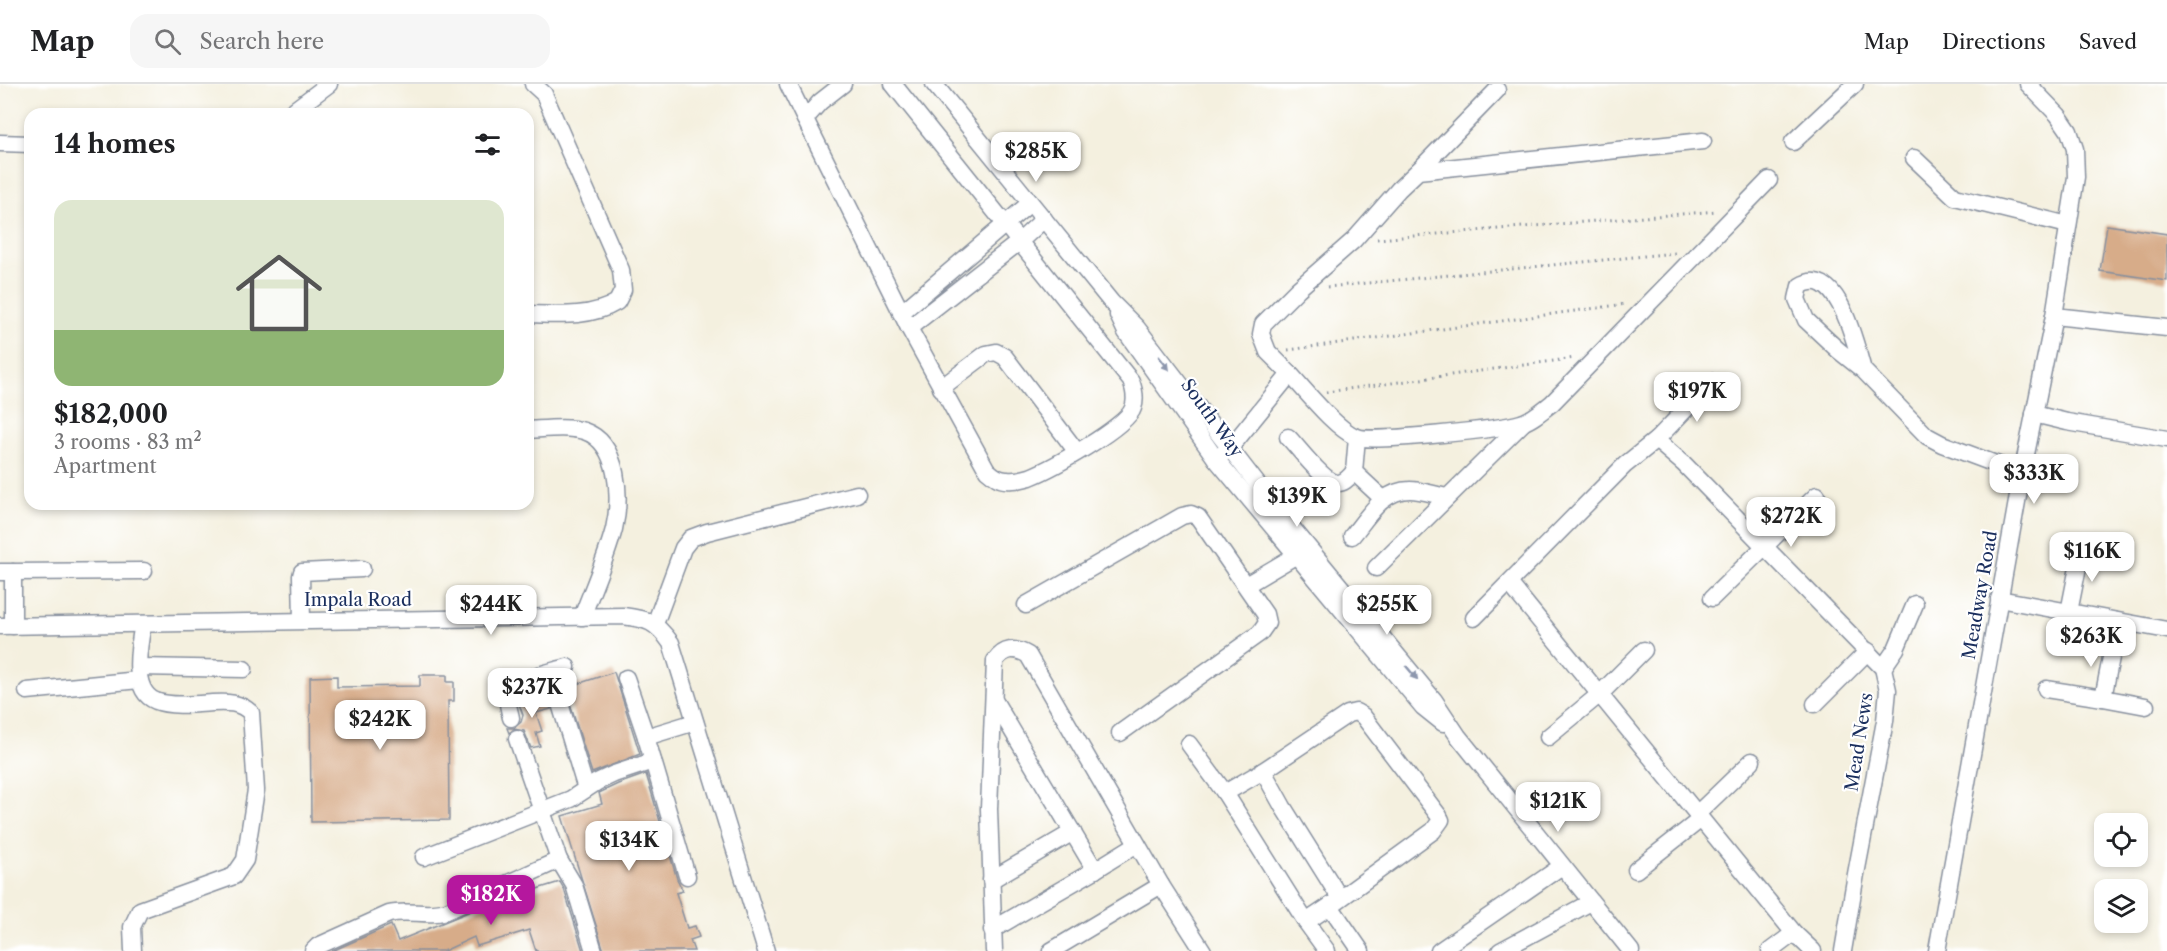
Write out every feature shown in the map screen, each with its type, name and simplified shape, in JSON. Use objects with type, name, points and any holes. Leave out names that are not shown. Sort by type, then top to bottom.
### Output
[{"type":"street","points":[[297,108],[329,84]]},
{"type":"street","points":[[533,84],[544,94],[621,270],[623,290],[617,302],[599,309],[563,316],[534,314]]},
{"type":"street","points":[[788,84],[909,328],[987,470],[997,478],[1006,480],[1027,478],[1077,452],[1126,420],[1134,408],[1135,392],[1131,381],[893,84]]},
{"type":"street","points":[[805,118],[820,102],[843,84]]},
{"type":"street","name":"South Way","points":[[934,84],[1112,303],[1137,327],[1230,448],[1302,551],[1423,706],[1458,736],[1631,951]]},
{"type":"street","points":[[1793,142],[1855,84]]},
{"type":"street","name":"Meadway Road","points":[[1937,951],[2021,479],[2054,316],[2076,177],[2075,149],[2069,131],[2058,115],[2028,84]]},
{"type":"street","points":[[1497,90],[1400,189],[1354,240],[1298,289],[1263,324],[1261,333],[1268,352],[1339,425],[1357,437],[1377,439],[1523,423]]},
{"type":"street","points":[[1418,171],[1702,141]]},
{"type":"street","points":[[0,143],[24,144]]},
{"type":"street","points":[[1914,158],[1954,197],[2068,225]]},
{"type":"street","points":[[1376,568],[1523,423],[1552,403],[1769,180]]},
{"type":"street","points":[[901,312],[1030,203]]},
{"type":"street","points":[[909,328],[1019,242],[1044,219]]},
{"type":"street","points":[[1863,370],[1846,317],[1832,292],[1824,284],[1816,282],[1806,282],[1800,286],[1797,299],[1806,320],[1863,370],[1927,435],[1942,444],[2001,466],[2021,479]]},
{"type":"street","name":"South Way","points":[[1112,303],[1126,332],[1216,459],[1302,551]]},
{"type":"street","points":[[2054,316],[2167,328]]},
{"type":"street","points":[[941,388],[986,354],[996,352],[1005,357],[1077,452]]},
{"type":"street","points":[[1216,459],[1230,448],[1290,374]]},
{"type":"street","points":[[1474,618],[1625,465],[1656,440],[1712,382]]},
{"type":"street","points":[[2034,414],[2167,439]]},
{"type":"street","points":[[534,430],[583,431],[594,436],[605,447],[613,462],[617,491],[614,528],[582,617]]},
{"type":"street","points":[[1288,437],[1326,478],[1335,483],[1344,482],[1354,472],[1357,437]]},
{"type":"street","name":"Mead News","points":[[1656,440],[1684,464],[1883,668],[1888,690],[1885,721],[1844,951]]},
{"type":"street","points":[[1354,472],[1383,498]]},
{"type":"street","points":[[1352,536],[1383,498],[1394,492],[1411,489],[1447,497]]},
{"type":"street","points":[[766,951],[670,644],[655,624],[683,548],[691,538],[857,494]]},
{"type":"street","points":[[1712,598],[1817,495]]},
{"type":"street","points":[[1026,605],[1182,516],[1191,514],[1198,517],[1265,614],[1267,623],[1260,633],[1120,732]]},
{"type":"street","points":[[2069,612],[2082,547]]},
{"type":"street","points":[[1246,585],[1302,551]]},
{"type":"street","points":[[302,620],[300,576],[302,572],[362,569]]},
{"type":"street","points":[[6,626],[6,572],[144,571]]},
{"type":"street","points":[[1509,583],[1794,933],[1813,951]]},
{"type":"street","points":[[2000,599],[2167,630]]},
{"type":"street","points":[[1883,668],[1896,649],[1915,604]]},
{"type":"street","name":"Impala Road","points":[[6,626],[623,616],[655,624]]},
{"type":"street","points":[[2103,698],[2118,622]]},
{"type":"street","points":[[133,951],[132,927],[140,910],[234,876],[245,860],[256,790],[251,713],[243,705],[225,702],[180,704],[155,701],[143,689],[139,673],[139,648],[143,624]]},
{"type":"street","points":[[994,951],[989,809],[995,661],[1001,653],[1012,649],[1021,650],[1028,655],[1161,885],[1203,951]]},
{"type":"street","points":[[1548,737],[1600,694],[1644,650]]},
{"type":"street","points":[[1815,704],[1868,651]]},
{"type":"street","points":[[511,718],[507,701],[511,691],[521,682],[567,667]]},
{"type":"street","points":[[27,691],[139,673],[244,669]]},
{"type":"street","points":[[626,678],[646,736],[687,876]]},
{"type":"street","points":[[2046,689],[2146,706]]},
{"type":"street","points":[[558,698],[586,789]]},
{"type":"street","points":[[993,700],[1095,870]]},
{"type":"street","points":[[1225,794],[1348,714],[1356,712],[1363,716],[1439,816],[1441,820],[1432,831],[1306,922]]},
{"type":"street","points":[[646,736],[695,722]]},
{"type":"street","points":[[517,739],[559,860],[574,885],[594,951]]},
{"type":"street","points":[[1189,744],[1225,794],[1306,922],[1327,951]]},
{"type":"street","points":[[1636,870],[1699,816],[1752,761]]},
{"type":"street","points":[[424,857],[571,799],[614,774],[653,762]]},
{"type":"street","points":[[1263,771],[1362,951]]},
{"type":"street","points":[[991,880],[1073,832]]},
{"type":"street","points":[[992,930],[1137,844]]},
{"type":"street","points":[[313,951],[318,946],[389,914],[397,912],[438,914],[447,911],[559,860]]},
{"type":"street","points":[[1439,951],[1562,866]]},
{"type":"street","points":[[1051,951],[1161,885]]},
{"type":"street","points":[[1500,951],[1591,902]]},
{"type":"street","points":[[1770,951],[1794,933]]},
{"type":"path","points":[[1354,240],[1741,209]]},
{"type":"path","points":[[1298,289],[1701,250]]},
{"type":"path","points":[[1268,352],[1652,301]]},
{"type":"path","points":[[1309,394],[1600,354]]},
{"type":"building","points":[[2107,225],[2167,234],[2167,281],[2100,271]]},
{"type":"building","points":[[614,672],[640,754],[592,773],[565,688]]},
{"type":"building","points":[[420,675],[447,675],[447,682],[454,682],[454,701],[448,701],[449,820],[311,822],[310,677],[337,676],[337,687],[420,686]]},
{"type":"building","points":[[548,695],[551,709],[536,713],[542,731],[536,733],[540,746],[531,748],[524,731],[514,729],[509,733],[507,728],[514,728],[521,722],[523,715],[519,704]]},
{"type":"building","points":[[646,774],[677,879],[683,891],[676,893],[687,928],[695,926],[699,937],[690,940],[694,951],[604,951],[562,816],[602,804],[599,793]]},
{"type":"building","points":[[560,882],[583,951],[536,951],[529,930],[477,946],[474,937],[444,951],[332,951],[391,925],[398,941],[488,904]]}]
